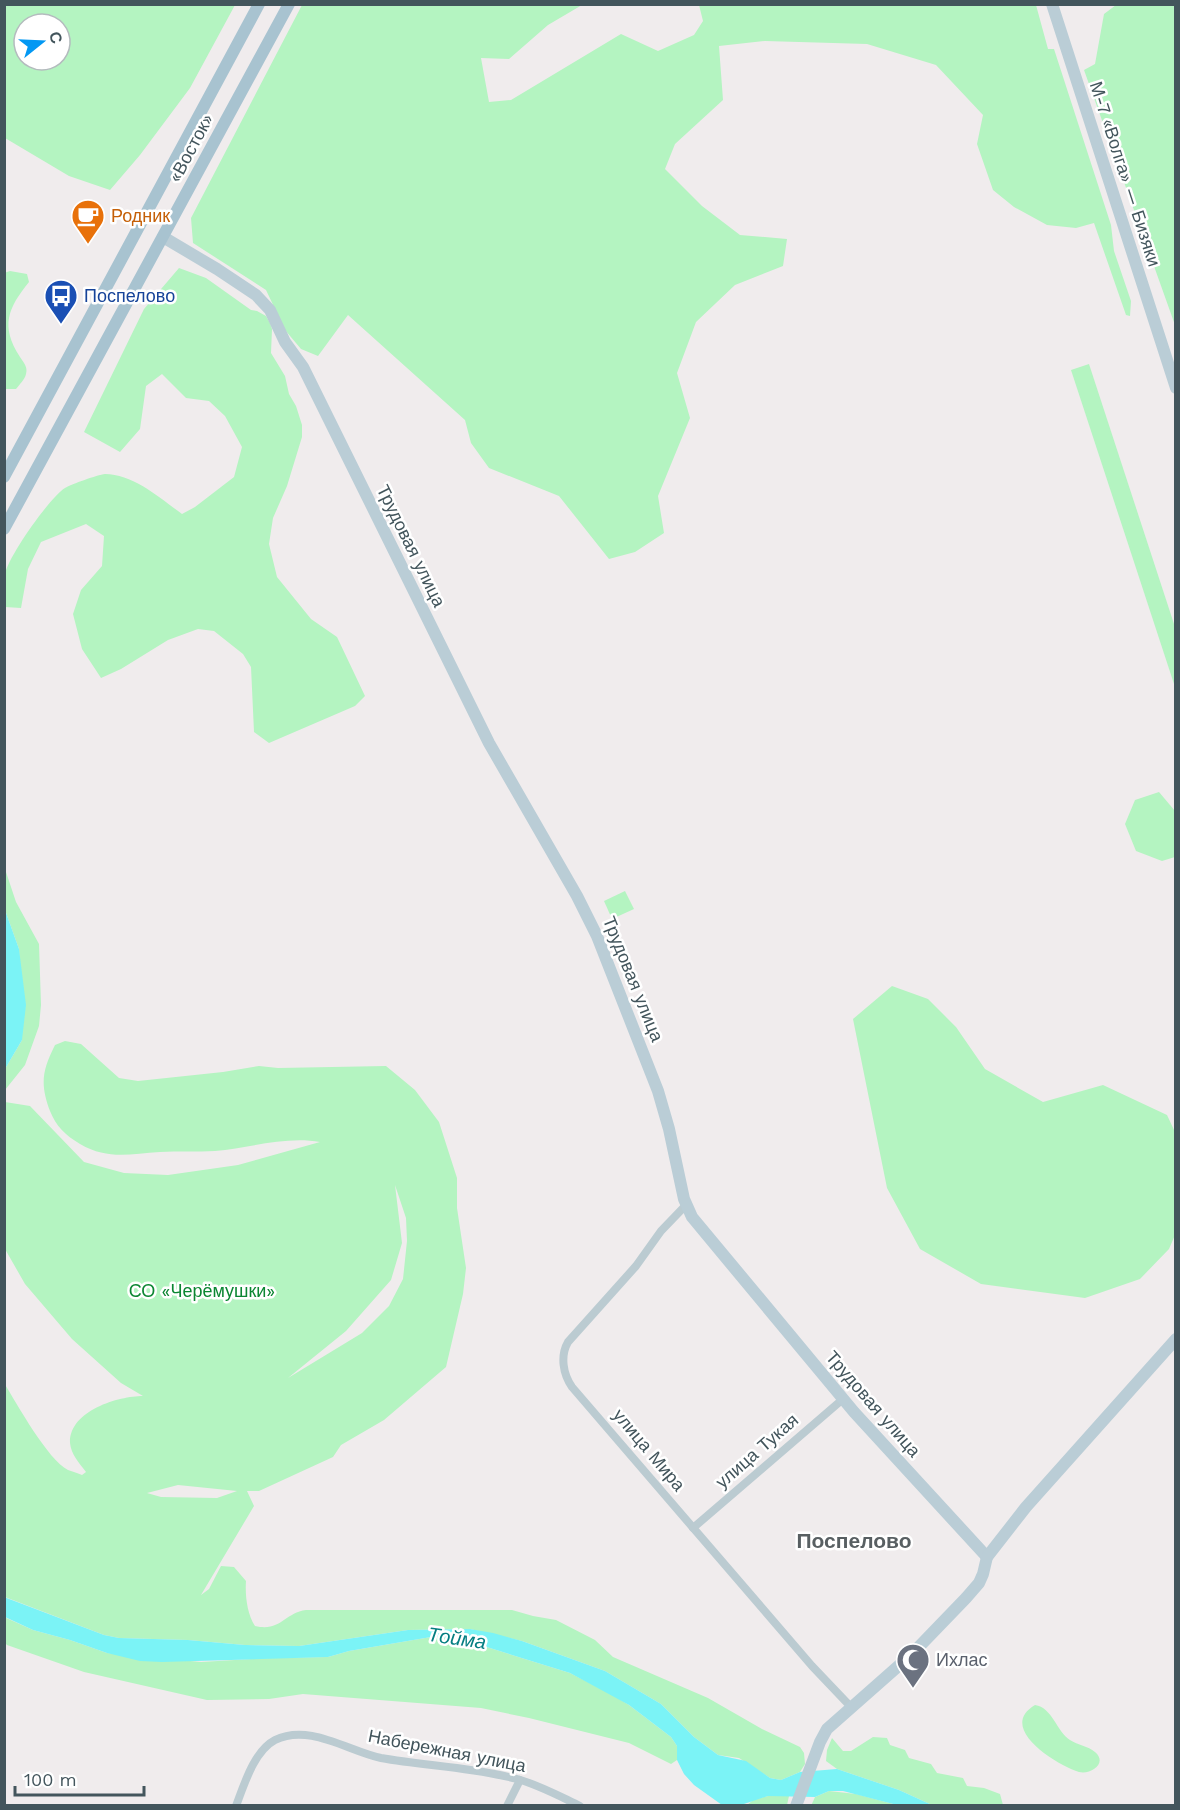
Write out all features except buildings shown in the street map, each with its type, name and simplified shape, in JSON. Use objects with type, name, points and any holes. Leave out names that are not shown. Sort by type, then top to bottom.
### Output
[{"type":"main road","name":"«Восток»","points":[[4,477],[259,4]]},
{"type":"main road","name":"«Восток»","points":[[4,529],[289,4]]},
{"type":"street","name":"М-7 «Волга» — Бизяки","points":[[1052,4],[1176,388]]},
{"type":"street","name":"Трудовая улица","points":[[163,237],[256,295],[270,310],[290,351],[303,367],[489,743],[578,896],[602,947],[658,1090],[686,1205],[702,1230],[843,1399],[987,1557]]},
{"type":"street","name":"улица Мира","points":[[686,1205],[661,1231],[636,1266],[568,1342],[563,1360],[566,1375],[573,1387],[812,1666],[851,1707]]},
{"type":"street","points":[[796,1806],[827,1729],[912,1654],[966,1598],[979,1583],[987,1557],[1026,1507],[1176,1338]]},
{"type":"street","name":"улица Тукая","points":[[693,1527],[843,1399]]},
{"type":"street","name":"Набережная улица","points":[[236,1806],[249,1771],[264,1750],[276,1740],[289,1735],[327,1740],[384,1758],[476,1770],[520,1780],[580,1806]]},
{"type":"street","points":[[507,1806],[520,1780]]},
{"type":"green space","points":[[4,5],[235,5],[190,88],[140,155],[110,190],[69,176],[5,138]]},
{"type":"green space","points":[[302,5],[582,5],[548,25],[509,59],[481,58],[489,102],[511,100],[621,34],[658,51],[694,35],[703,21],[699,5],[1036,5],[1048,49],[1054,49],[1111,225],[1114,251],[1131,301],[1130,316],[1126,315],[1094,223],[1076,228],[1047,225],[1014,207],[993,190],[977,144],[983,115],[936,65],[867,44],[765,41],[719,46],[723,100],[675,144],[665,169],[702,206],[740,235],[787,239],[783,266],[735,285],[696,322],[677,373],[690,418],[658,496],[664,533],[635,552],[609,559],[559,496],[489,468],[471,443],[465,420],[348,315],[318,356],[301,349],[285,330],[266,290],[193,243],[191,218]]},
{"type":"green space","points":[[1116,5],[1175,5],[1175,325],[1084,70],[1095,64],[1104,14]]},
{"type":"green space","points":[[179,268],[206,278],[251,310],[266,316],[270,323],[271,353],[285,376],[289,394],[296,406],[302,425],[302,437],[287,486],[273,518],[269,544],[277,577],[311,619],[337,637],[365,696],[355,706],[269,743],[254,732],[251,667],[243,654],[214,631],[198,629],[168,640],[121,669],[101,678],[82,649],[73,614],[81,590],[102,566],[104,536],[86,524],[41,542],[28,569],[21,608],[5,607],[4,578],[8,566],[40,515],[65,488],[101,475],[115,475],[136,482],[182,514],[195,507],[234,477],[242,447],[225,416],[209,401],[186,398],[162,374],[146,386],[140,429],[120,452],[84,432],[144,309]]},
{"type":"green space","points":[[10,271],[27,274],[29,282],[16,300],[9,318],[10,336],[25,365],[26,372],[16,389],[4,389],[4,273]]},
{"type":"green space","points":[[1089,364],[1175,627],[1175,687],[1071,370]]},
{"type":"green space","points":[[1159,792],[1175,811],[1175,857],[1162,861],[1136,851],[1125,824],[1135,800]]},
{"type":"green space","points":[[4,866],[16,902],[39,944],[41,1005],[39,1026],[25,1065],[5,1090],[5,1069],[22,1040],[19,949],[5,910]]},
{"type":"green space","points":[[625,891],[634,909],[612,919],[604,901]]},
{"type":"green space","points":[[892,986],[928,999],[956,1027],[985,1069],[1043,1102],[1103,1085],[1167,1115],[1175,1132],[1175,1235],[1169,1249],[1140,1279],[1085,1298],[981,1284],[920,1249],[887,1188],[853,1019]]},
{"type":"green space","name":"СО «Черёмушки»","points":[[65,1041],[81,1044],[119,1078],[138,1081],[259,1066],[278,1068],[386,1066],[415,1090],[439,1122],[457,1178],[457,1208],[466,1268],[463,1294],[446,1367],[384,1420],[341,1445],[333,1457],[259,1491],[247,1491],[254,1506],[201,1595],[209,1589],[221,1566],[234,1567],[246,1581],[247,1604],[255,1626],[271,1626],[306,1610],[512,1610],[556,1620],[595,1640],[613,1657],[708,1698],[762,1729],[800,1747],[804,1753],[805,1764],[800,1772],[781,1780],[770,1778],[739,1758],[718,1755],[694,1737],[661,1704],[605,1671],[522,1641],[470,1629],[408,1630],[299,1646],[119,1638],[104,1635],[5,1597],[4,1383],[33,1431],[51,1455],[68,1470],[82,1475],[86,1472],[74,1455],[70,1443],[77,1422],[86,1414],[109,1402],[143,1396],[121,1383],[72,1339],[25,1284],[5,1249],[5,1102],[30,1106],[84,1162],[124,1173],[168,1175],[238,1165],[320,1142],[294,1140],[228,1150],[128,1155],[109,1154],[90,1149],[65,1134],[50,1111],[44,1078],[47,1062],[55,1045]],"holes":[[[395,1185],[406,1218],[407,1241],[403,1279],[389,1306],[362,1333],[288,1378],[346,1331],[391,1280],[402,1243]],[[178,1485],[237,1491],[217,1498],[161,1497],[147,1493]]]},
{"type":"green space","points":[[4,1617],[33,1630],[107,1653],[201,1662],[328,1657],[349,1651],[431,1637],[461,1639],[570,1673],[611,1694],[671,1737],[677,1746],[677,1760],[671,1764],[629,1743],[481,1708],[303,1694],[269,1699],[207,1700],[84,1672],[7,1645]]},
{"type":"green space","points":[[1035,1705],[1046,1710],[1070,1740],[1089,1748],[1099,1756],[1099,1764],[1093,1770],[1079,1772],[1069,1768],[1045,1754],[1034,1744],[1022,1724],[1025,1714]]},
{"type":"green space","points":[[873,1737],[887,1738],[890,1745],[905,1750],[909,1758],[931,1764],[937,1773],[963,1778],[967,1786],[984,1788],[1000,1794],[1003,1805],[932,1805],[899,1790],[837,1769],[826,1761],[827,1750],[832,1738],[843,1751],[851,1751]]},
{"type":"green space","points":[[829,1791],[856,1794],[897,1805],[811,1806],[815,1797]]},
{"type":"green space","points":[[768,1796],[789,1796],[787,1805],[746,1806],[753,1800]]},
{"type":"water","points":[[5,910],[19,949],[26,1005],[22,1040],[5,1069]]},
{"type":"water","name":"Тойма","points":[[4,1597],[104,1635],[119,1638],[299,1646],[408,1630],[470,1629],[493,1633],[605,1671],[661,1704],[694,1737],[718,1755],[746,1761],[770,1778],[781,1780],[800,1772],[837,1769],[899,1790],[932,1805],[897,1805],[843,1791],[829,1791],[815,1797],[768,1796],[741,1805],[722,1805],[694,1785],[684,1774],[677,1760],[677,1746],[671,1737],[629,1705],[570,1673],[461,1639],[431,1637],[349,1651],[328,1657],[140,1661],[33,1630],[5,1617]]},
{"type":"place","name":"Родник","points":[[88,245]]},
{"type":"place","name":"Поспелово","points":[[61,325]]},
{"type":"place","name":"Ихлас","points":[[913,1689]]},
{"type":"district","name":"Поспелово","points":[[854,1541]]}]
